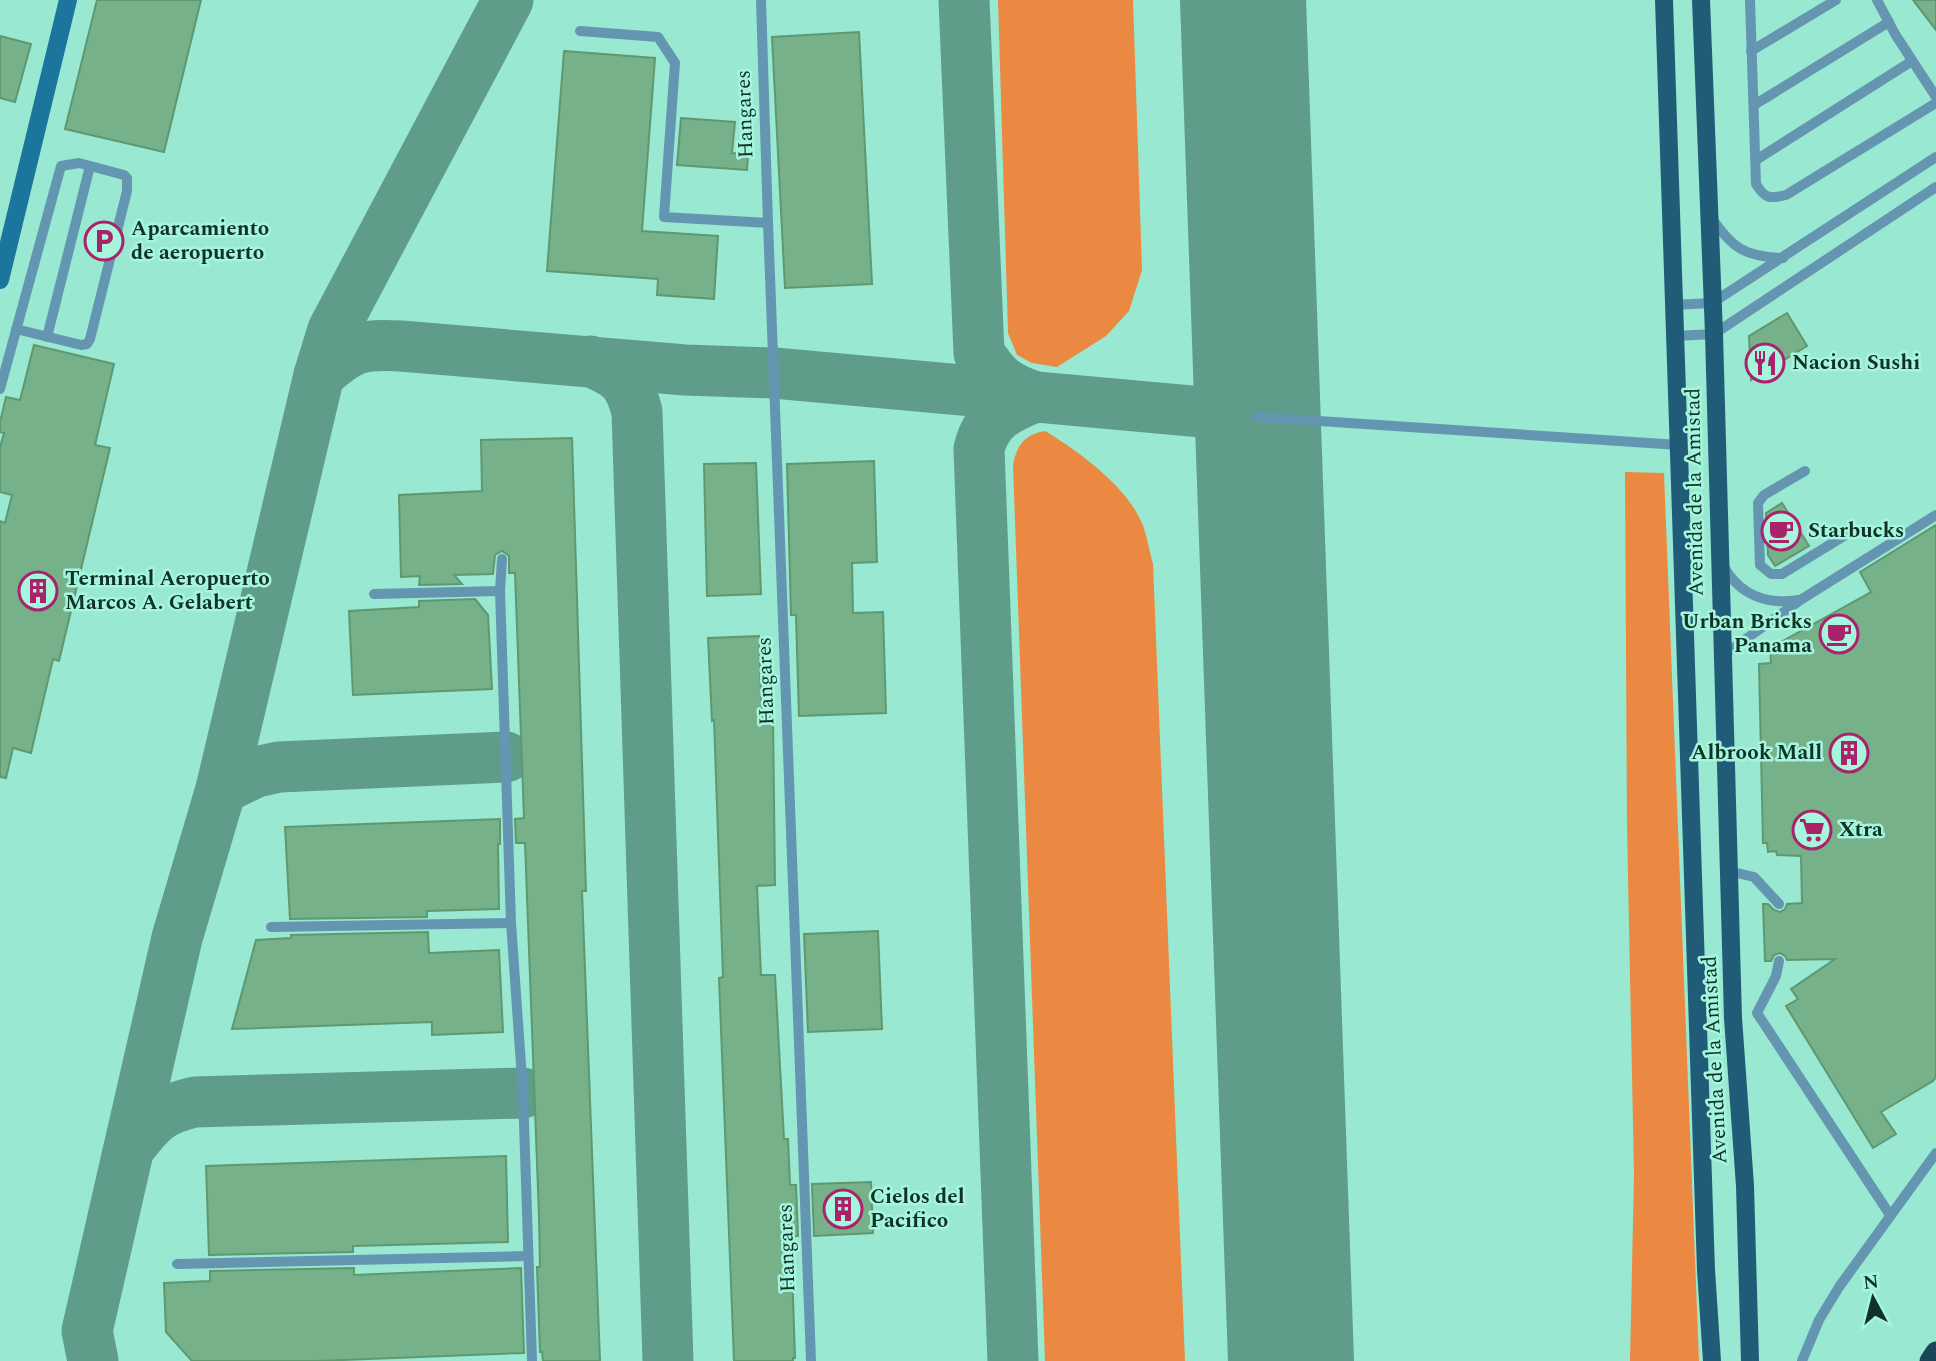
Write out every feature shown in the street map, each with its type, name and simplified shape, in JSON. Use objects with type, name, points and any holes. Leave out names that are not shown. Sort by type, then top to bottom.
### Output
[{"type":"highway","points":[[1930,1361],[1936,1352]]},
{"type":"main road","points":[[0,280],[68,0]]},
{"type":"main road","name":"Avenida de la Amistad","points":[[1664,0],[1706,1256],[1712,1361]]},
{"type":"main road","name":"Avenida de la Amistad","points":[[1701,0],[1714,334],[1733,1018],[1745,1186],[1750,1361]]},
{"type":"lane","name":"Hangares","points":[[761,0],[811,1361]]},
{"type":"lane","points":[[1749,0],[1756,184],[1763,196],[1771,199],[1786,195],[1936,103]]},
{"type":"lane","points":[[1751,51],[1836,0]]},
{"type":"lane","points":[[1877,0],[1936,97]]},
{"type":"lane","points":[[1754,105],[1889,22]]},
{"type":"lane","points":[[580,31],[659,37],[675,63],[664,217],[768,223]]},
{"type":"lane","points":[[1756,160],[1912,61]]},
{"type":"lane","points":[[1674,305],[1713,303],[1936,156]]},
{"type":"lane","points":[[0,386],[61,166],[79,163],[124,175],[127,178],[127,191],[87,344],[81,345],[16,329]]},
{"type":"lane","points":[[47,337],[90,166]]},
{"type":"lane","points":[[1675,336],[1714,334],[1936,187]]},
{"type":"lane","points":[[1709,213],[1730,243],[1762,257],[1783,258]]},
{"type":"lane","points":[[1257,417],[1679,445]]},
{"type":"lane","points":[[1805,471],[1765,495],[1758,503],[1759,565],[1771,574],[1782,574],[1844,536]]},
{"type":"lane","points":[[1722,656],[1802,599],[1936,515]]},
{"type":"lane","points":[[502,559],[500,592],[511,923],[523,1093],[532,1361]]},
{"type":"lane","points":[[1720,560],[1730,577],[1744,591],[1762,599],[1782,602],[1802,599]]},
{"type":"lane","points":[[374,594],[500,592]]},
{"type":"lane","points":[[1728,871],[1754,877],[1779,904]]},
{"type":"lane","points":[[271,927],[511,923]]},
{"type":"lane","points":[[1733,1018],[1756,1013],[1776,976],[1779,961]]},
{"type":"lane","points":[[1756,1013],[1890,1216]]},
{"type":"lane","points":[[1802,1361],[1819,1320],[1936,1153]]},
{"type":"lane","points":[[177,1264],[528,1256]]},
{"type":"shaded area","points":[[998,0],[1133,0],[1142,270],[1129,311],[1106,336],[1057,367],[1032,363],[1017,355],[1008,333]]},
{"type":"shaded area","points":[[1045,431],[1085,458],[1124,494],[1141,521],[1153,564],[1185,1361],[1045,1361],[1013,465],[1023,442],[1032,435]]},
{"type":"shaded area","points":[[1625,472],[1664,473],[1699,1361],[1630,1361],[1634,1174],[1627,827]]},
{"type":"building","points":[[97,0],[201,0],[164,152],[65,129]]},
{"type":"building","points":[[1913,0],[1936,0],[1936,30]]},
{"type":"building","points":[[859,32],[872,284],[785,288],[772,37]]},
{"type":"building","points":[[0,36],[31,44],[15,102],[0,98]]},
{"type":"building","points":[[564,51],[655,58],[642,231],[718,236],[714,299],[657,295],[658,279],[547,271]]},
{"type":"building","points":[[681,118],[735,122],[732,153],[748,154],[747,170],[677,165]]},
{"type":"building","name":"Nacion Sushi","points":[[1787,313],[1807,346],[1751,380],[1749,336]]},
{"type":"building","name":"Terminal Aeropuerto Marcos A. Gelabert","points":[[34,345],[114,364],[95,445],[110,448],[59,661],[53,659],[31,753],[13,748],[6,778],[0,777],[0,521],[5,523],[12,495],[0,492],[0,447],[4,433],[0,432],[0,422],[6,397],[20,400]]},
{"type":"building","points":[[572,438],[586,891],[582,891],[600,1361],[543,1361],[540,1352],[537,1267],[540,1267],[539,1216],[525,843],[516,843],[515,819],[524,818],[515,573],[509,573],[509,556],[502,551],[495,555],[493,574],[454,575],[462,584],[419,585],[420,576],[401,577],[399,495],[482,491],[481,440]]},
{"type":"building","points":[[874,461],[877,562],[852,563],[853,613],[883,612],[886,713],[799,716],[796,615],[791,615],[787,464]]},
{"type":"building","points":[[756,463],[761,594],[707,596],[704,464]]},
{"type":"building","name":"Starbucks","points":[[1782,503],[1809,546],[1775,566],[1768,555],[1766,513]]},
{"type":"building","name":"Albrook Mall","points":[[1936,525],[1936,1077],[1881,1112],[1896,1134],[1873,1148],[1786,1006],[1798,999],[1791,989],[1835,959],[1787,960],[1780,953],[1774,955],[1771,961],[1765,961],[1763,904],[1768,904],[1780,912],[1787,904],[1802,903],[1801,856],[1768,852],[1767,843],[1763,843],[1759,664],[1771,663],[1770,648],[1871,592],[1860,572]]},
{"type":"building","points":[[475,599],[488,615],[492,689],[353,695],[349,611],[419,607],[419,601]]},
{"type":"building","points":[[759,636],[762,717],[773,717],[775,885],[757,886],[761,975],[775,975],[784,1139],[788,1139],[790,1185],[796,1185],[798,1236],[791,1237],[793,1361],[734,1361],[719,978],[723,977],[714,720],[712,721],[708,638]]},
{"type":"building","points":[[500,819],[499,909],[427,911],[427,917],[290,919],[285,827]]},
{"type":"building","points":[[878,931],[882,1029],[808,1032],[804,934]]},
{"type":"building","points":[[428,932],[429,953],[499,950],[503,1032],[432,1035],[432,1022],[232,1029],[256,940],[291,938],[291,935]]},
{"type":"building","points":[[506,1156],[508,1242],[353,1246],[353,1252],[209,1255],[206,1166]]},
{"type":"building","name":"Cielos del Pacifico","points":[[871,1182],[873,1233],[814,1236],[812,1184]]},
{"type":"building","points":[[354,1268],[354,1275],[521,1268],[524,1353],[317,1361],[192,1361],[166,1332],[164,1283],[210,1281],[210,1271]]},
{"type":"taxiway","points":[[93,1361],[87,1331],[177,938],[221,789],[319,375],[333,330],[508,0]]},
{"type":"taxiway","points":[[964,0],[979,353],[1002,381],[1035,397]]},
{"type":"taxiway","points":[[319,375],[339,358],[356,349],[401,346],[685,370],[774,373],[1257,417]]},
{"type":"taxiway","points":[[590,361],[622,379],[631,392],[637,412],[668,1361]]},
{"type":"taxiway","points":[[1013,1361],[979,449],[992,422],[1015,405],[1035,397]]},
{"type":"taxiway","points":[[221,789],[256,772],[279,767],[506,757]]},
{"type":"taxiway","points":[[131,1146],[158,1116],[173,1108],[195,1102],[523,1093]]},
{"type":"runway","points":[[1243,0],[1291,1361]]},
{"type":"place","name":"Aparcamiento de aeropuerto","points":[[104,241]]},
{"type":"place","name":"Nacion Sushi","points":[[1765,363]]},
{"type":"place","name":"Starbucks","points":[[1781,531]]},
{"type":"place","name":"Terminal Aeropuerto Marcos A. Gelabert","points":[[38,591]]},
{"type":"place","name":"Urban Bricks Panama","points":[[1839,634]]},
{"type":"place","name":"Albrook Mall","points":[[1849,753]]},
{"type":"place","name":"Xtra","points":[[1812,830]]},
{"type":"place","name":"Cielos del Pacifico","points":[[843,1209]]}]
